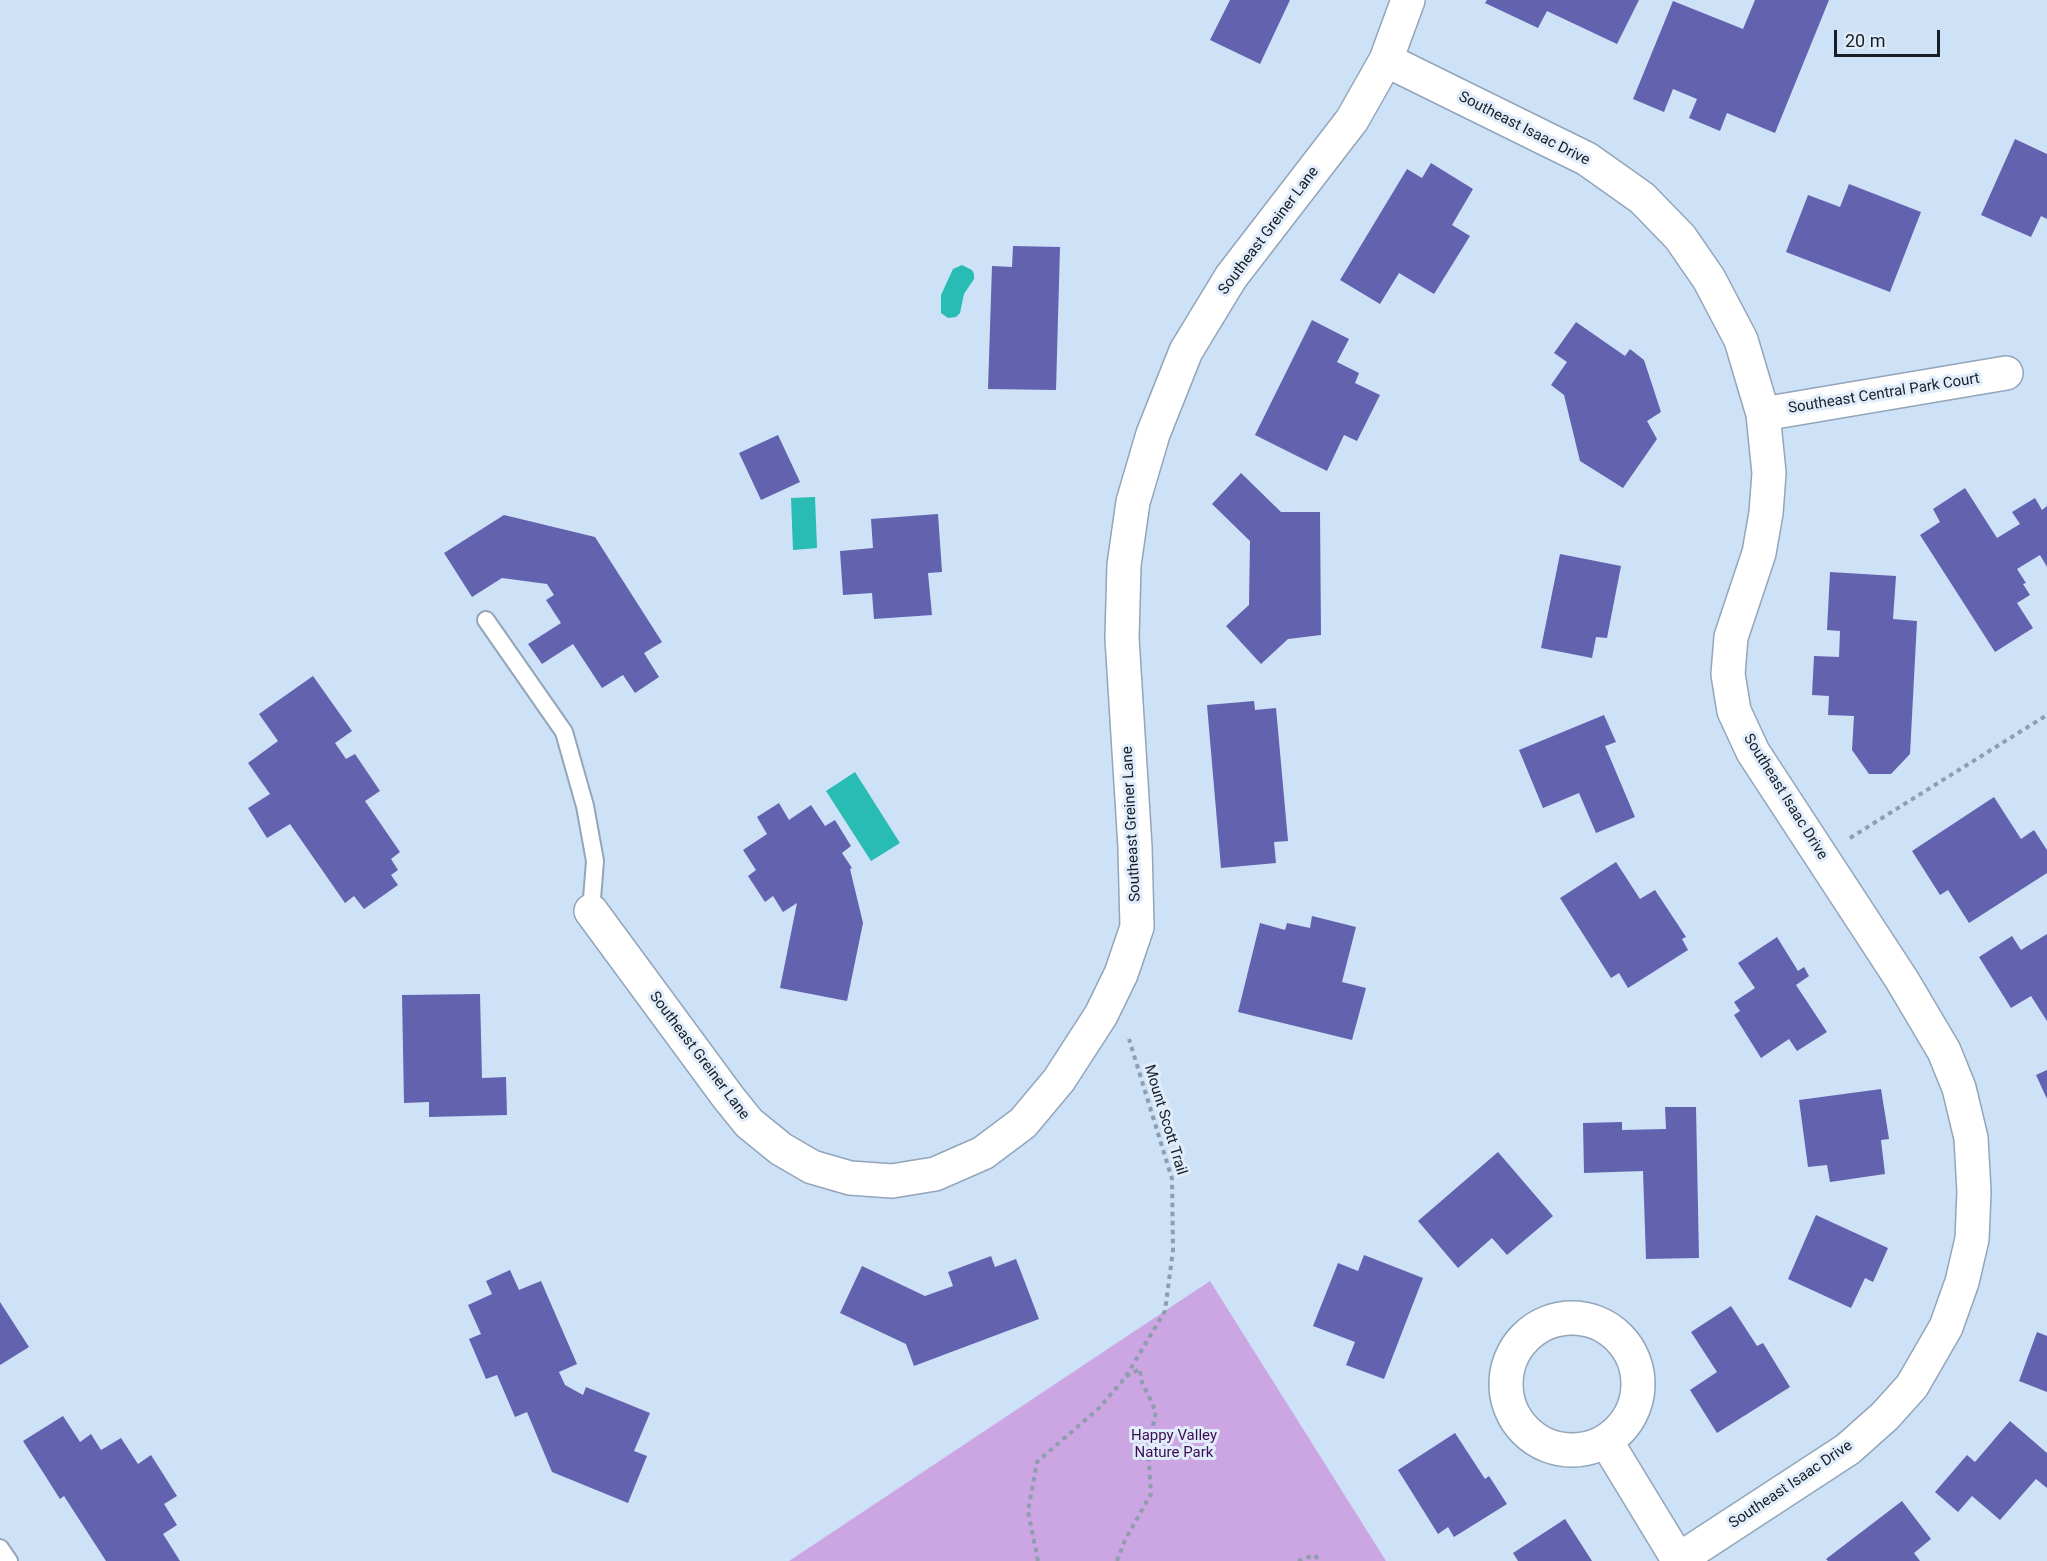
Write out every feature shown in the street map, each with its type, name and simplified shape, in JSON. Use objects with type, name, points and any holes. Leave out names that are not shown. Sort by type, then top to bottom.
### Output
[{"type":"street","name":"Southeast Greiner Lane","points":[[591,911],[749,1123],[781,1149],[812,1167],[850,1178],[892,1181],[935,1174],[983,1153],[1023,1123],[1059,1080],[1101,1016],[1121,974],[1137,927],[1135,847],[1122,638],[1124,565],[1133,502],[1153,434],[1186,351],[1231,277],[1352,120],[1386,60],[1408,0]]},
{"type":"street","name":"Southeast Isaac Drive","points":[[1386,60],[1587,159],[1642,198],[1680,237],[1709,279],[1741,340],[1763,414],[1768,474],[1766,513],[1760,553],[1731,637],[1728,674],[1734,711],[1753,752],[1902,980],[1944,1051],[1959,1088],[1971,1138],[1974,1192],[1972,1239],[1962,1282],[1946,1328],[1912,1386],[1885,1416],[1848,1449],[1678,1561]]},
{"type":"street","name":"Southeast Central Park Court","points":[[1763,414],[2006,374]]},
{"type":"street","points":[[1570,1318],[1585,1319],[1600,1324],[1624,1343],[1634,1360],[1638,1378],[1637,1398],[1632,1413],[1623,1427],[1606,1441],[1589,1448],[1567,1450],[1546,1445],[1526,1432],[1508,1402],[1506,1384],[1508,1367],[1515,1351],[1534,1330],[1549,1322],[1570,1318]]},
{"type":"street","points":[[1606,1441],[1678,1561]]},
{"type":"lane","points":[[486,620],[564,732],[585,806],[595,861],[591,911]]},
{"type":"lane","points":[[0,1548],[9,1561]]},
{"type":"path","points":[[1822,856],[2047,715]]},
{"type":"path","name":"Mount Scott Trail","points":[[1038,1561],[1028,1511],[1037,1462],[1099,1408],[1125,1378],[1165,1311],[1173,1250],[1172,1179],[1128,1039],[1134,1029]]},
{"type":"path","points":[[1117,1561],[1125,1540],[1151,1494],[1148,1449],[1156,1412],[1141,1380],[1140,1369],[1125,1378]]},
{"type":"path","points":[[1298,1561],[1314,1555],[1320,1561]]},
{"type":"green space","name":"Happy Valley Nature Park","points":[[1210,1281],[1386,1561],[789,1561]]},
{"type":"shaded area","points":[[962,265],[972,270],[974,279],[964,294],[960,313],[956,317],[948,318],[941,313],[941,295],[953,269]]},
{"type":"shaded area","points":[[815,497],[817,548],[793,550],[791,498]]},
{"type":"shaded area","points":[[855,772],[900,843],[871,861],[826,791]]},
{"type":"building","points":[[1230,0],[1290,0],[1260,64],[1210,40]]},
{"type":"building","points":[[1487,0],[1639,0],[1617,44],[1547,11],[1538,28],[1485,3]]},
{"type":"building","points":[[1755,0],[1829,0],[1775,133],[1727,113],[1720,131],[1689,118],[1697,99],[1673,89],[1664,112],[1633,99],[1673,1],[1743,29]]},
{"type":"building","points":[[2015,139],[2047,154],[2047,219],[2041,216],[2031,237],[1981,215]]},
{"type":"building","points":[[1431,163],[1473,189],[1452,225],[1470,236],[1434,294],[1399,273],[1380,304],[1340,280],[1407,169],[1422,178]]},
{"type":"building","points":[[1849,184],[1921,212],[1890,292],[1786,252],[1808,195],[1840,207]]},
{"type":"building","points":[[1013,246],[1060,247],[1056,390],[988,389],[992,266],[1012,267]]},
{"type":"building","points":[[1312,320],[1349,339],[1337,362],[1359,373],[1355,383],[1380,395],[1357,441],[1344,435],[1327,471],[1255,435]]},
{"type":"building","points":[[1576,322],[1625,356],[1630,349],[1644,360],[1661,412],[1647,421],[1657,439],[1623,488],[1580,461],[1564,395],[1551,385],[1567,362],[1554,353]]},
{"type":"building","points":[[778,435],[800,482],[761,500],[739,453]]},
{"type":"building","points":[[1241,473],[1281,512],[1320,512],[1321,635],[1288,639],[1261,664],[1226,626],[1249,605],[1250,541],[1212,504]]},
{"type":"building","points":[[1965,488],[1997,538],[2020,524],[2012,512],[2035,498],[2042,510],[2047,506],[2047,567],[2040,555],[2017,569],[2030,595],[2017,603],[2033,628],[1995,652],[1920,535],[1940,522],[1933,509]]},
{"type":"building","points":[[938,514],[942,572],[928,573],[932,615],[874,619],[872,593],[843,595],[840,551],[873,548],[871,519]]},
{"type":"building","points":[[504,515],[595,537],[662,642],[644,653],[659,677],[635,693],[623,675],[602,688],[573,644],[542,664],[528,644],[561,623],[546,600],[554,595],[547,584],[502,578],[472,597],[444,553]]},
{"type":"building","points":[[1560,554],[1621,566],[1607,638],[1596,637],[1592,658],[1541,648]]},
{"type":"building","points":[[1830,572],[1896,576],[1893,619],[1917,621],[1910,754],[1891,774],[1869,774],[1852,750],[1854,716],[1828,715],[1829,696],[1812,695],[1814,656],[1839,657],[1840,631],[1827,630]]},
{"type":"building","points":[[313,676],[352,731],[335,743],[346,759],[355,754],[380,791],[365,801],[400,852],[391,859],[398,870],[391,875],[398,885],[364,909],[354,896],[345,903],[290,824],[267,838],[248,808],[270,794],[248,763],[278,741],[259,714]]},
{"type":"building","points":[[1254,701],[1255,710],[1276,708],[1288,841],[1274,842],[1276,863],[1221,868],[1207,705]]},
{"type":"building","points":[[1604,715],[1616,742],[1605,746],[1635,817],[1596,833],[1579,793],[1543,808],[1519,750]]},
{"type":"building","points":[[1994,797],[2021,839],[2034,830],[2047,850],[2047,873],[1969,923],[1948,890],[1940,895],[1912,851]]},
{"type":"building","points":[[779,803],[789,820],[811,805],[825,826],[835,820],[851,846],[842,853],[852,868],[850,869],[863,923],[847,1001],[780,988],[797,903],[783,912],[773,896],[765,902],[748,876],[756,870],[743,850],[767,834],[757,817]]},
{"type":"building","points":[[1616,862],[1640,899],[1655,890],[1686,937],[1682,939],[1688,950],[1628,988],[1619,973],[1611,978],[1560,898]]},
{"type":"building","points":[[1312,916],[1356,927],[1342,982],[1366,988],[1352,1040],[1238,1012],[1260,923],[1285,930],[1287,923],[1310,928]]},
{"type":"building","points":[[2047,934],[2047,1021],[2031,996],[2011,1008],[1979,957],[2012,936],[2021,950]]},
{"type":"building","points":[[1777,937],[1798,971],[1804,967],[1809,976],[1796,985],[1827,1032],[1797,1051],[1789,1039],[1761,1058],[1734,1015],[1740,1011],[1734,1002],[1755,988],[1738,963]]},
{"type":"building","points":[[480,994],[482,1078],[506,1077],[507,1115],[429,1117],[429,1102],[404,1103],[402,995]]},
{"type":"building","points":[[2047,1070],[2047,1099],[2036,1075]]},
{"type":"building","points":[[1881,1089],[1889,1139],[1881,1140],[1885,1174],[1830,1182],[1827,1165],[1808,1167],[1799,1100]]},
{"type":"building","points":[[1665,1107],[1696,1107],[1699,1258],[1646,1259],[1643,1171],[1584,1173],[1583,1123],[1622,1122],[1622,1130],[1666,1129]]},
{"type":"building","points":[[1498,1152],[1553,1216],[1507,1255],[1492,1238],[1458,1268],[1418,1221]]},
{"type":"building","points":[[1816,1215],[1888,1248],[1873,1282],[1865,1278],[1851,1308],[1788,1279]]},
{"type":"building","points":[[1364,1255],[1423,1278],[1384,1379],[1346,1365],[1355,1342],[1313,1326],[1338,1263],[1358,1271]]},
{"type":"building","points":[[991,1256],[995,1267],[1016,1259],[1039,1319],[914,1366],[906,1344],[840,1313],[862,1266],[925,1296],[953,1286],[948,1272]]},
{"type":"building","points":[[510,1270],[519,1290],[541,1281],[577,1364],[559,1372],[565,1385],[583,1395],[586,1387],[650,1413],[634,1451],[647,1456],[628,1503],[552,1472],[527,1412],[515,1417],[497,1375],[486,1379],[469,1339],[481,1334],[468,1305],[492,1294],[486,1281]]},
{"type":"building","points":[[0,1302],[29,1347],[0,1365]]},
{"type":"building","points":[[1731,1306],[1757,1346],[1763,1343],[1790,1387],[1717,1433],[1690,1390],[1717,1372],[1691,1332]]},
{"type":"building","points":[[2037,1332],[2047,1336],[2047,1392],[2019,1381]]},
{"type":"building","points":[[63,1416],[80,1442],[91,1434],[101,1450],[121,1438],[138,1464],[151,1455],[177,1496],[164,1504],[177,1525],[163,1534],[180,1561],[106,1561],[64,1496],[60,1499],[23,1441]]},
{"type":"building","points":[[2010,1421],[2047,1453],[2047,1488],[2036,1479],[2000,1520],[1972,1496],[1958,1512],[1935,1492],[1967,1455],[1975,1462]]},
{"type":"building","points":[[1455,1433],[1485,1479],[1489,1476],[1507,1504],[1454,1537],[1448,1527],[1438,1534],[1398,1470]]},
{"type":"building","points":[[1902,1501],[1931,1539],[1914,1553],[1920,1561],[1828,1561],[1826,1559]]},
{"type":"building","points":[[1565,1519],[1592,1561],[1518,1561],[1513,1553]]}]
